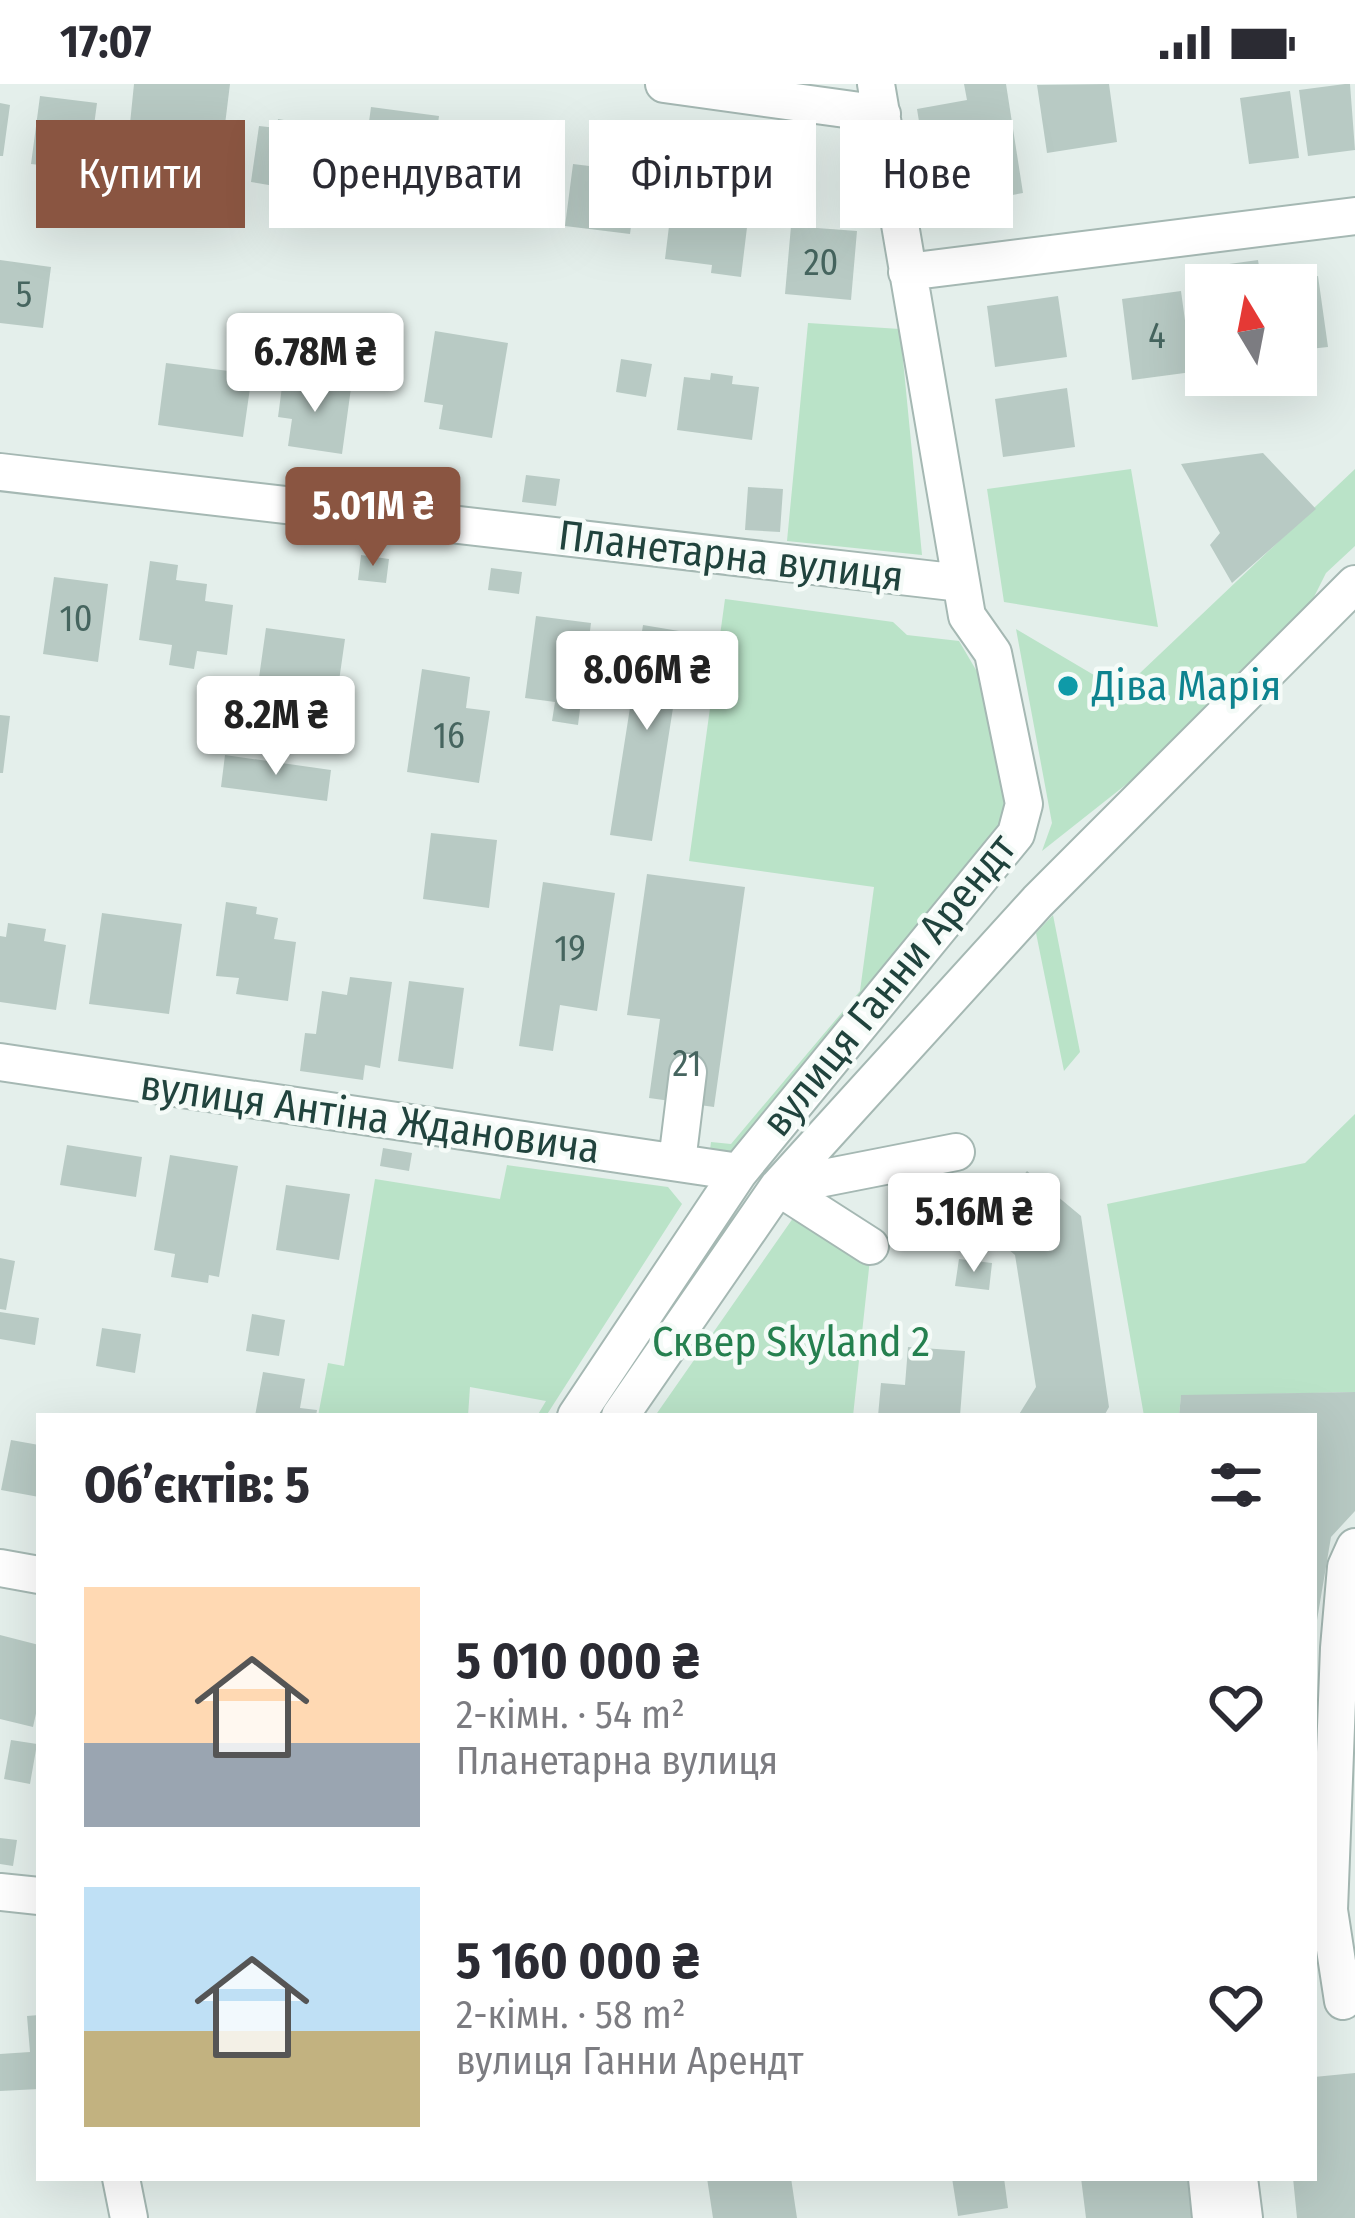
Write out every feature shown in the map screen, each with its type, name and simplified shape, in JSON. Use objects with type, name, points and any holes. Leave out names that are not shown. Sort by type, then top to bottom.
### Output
[{"type":"street","points":[[664,84],[879,99]]},
{"type":"street","name":"вулиця Ганни Арендт","points":[[578,1413],[740,1172],[1016,835],[1024,804],[993,653],[967,616],[879,99]]},
{"type":"street","points":[[907,272],[1355,215]]},
{"type":"street","name":"Планетарна вулиця","points":[[0,472],[961,583]]},
{"type":"street","points":[[622,1413],[778,1187],[1038,901],[1355,584]]},
{"type":"street","name":"вулиця Антіна Ждановича","points":[[0,1062],[740,1172]]},
{"type":"street","points":[[676,1162],[688,1072]]},
{"type":"street","points":[[778,1187],[956,1152]]},
{"type":"street","points":[[778,1187],[870,1246]]},
{"type":"street","points":[[1337,2001],[1329,1910],[1339,1648],[1346,1567],[1355,1547]]},
{"type":"street","points":[[0,1568],[36,1574]]},
{"type":"street","points":[[0,1892],[36,1896]]},
{"type":"street","points":[[122,2181],[128,2218]]},
{"type":"street","points":[[1221,2187],[1244,2218]]},
{"type":"green space","points":[[808,323],[900,329],[922,555],[787,541]]},
{"type":"green space","points":[[1131,469],[1158,627],[1004,602],[987,489]]},
{"type":"green space","points":[[1355,469],[1355,546],[1326,573],[1302,621],[1171,749],[1042,851],[1052,823],[1016,629],[1121,691]]},
{"type":"green space","points":[[725,599],[893,622],[907,635],[959,641],[979,675],[1010,813],[738,1163],[709,1158],[711,1142],[731,1144],[860,991],[874,887],[689,861]]},
{"type":"green space","points":[[1053,915],[1080,1052],[1064,1071],[1036,933]]},
{"type":"green space","points":[[1355,1114],[1355,1392],[1181,1396],[1179,1413],[1143,1413],[1107,1204],[1305,1163]]},
{"type":"green space","points":[[507,1165],[668,1187],[682,1204],[548,1413],[539,1413],[546,1401],[470,1387],[468,1413],[319,1413],[328,1363],[344,1366],[375,1179],[500,1199]]},
{"type":"green space","name":"Сквер Skyland 2","points":[[798,1211],[870,1259],[853,1413],[657,1413]]},
{"type":"building","points":[[134,84],[230,84],[226,120],[130,120]]},
{"type":"building","points":[[964,84],[1006,84],[1012,120],[919,120],[917,109],[967,100]]},
{"type":"building","points":[[1109,84],[1117,142],[1047,153],[1037,85]]},
{"type":"building","points":[[1350,84],[1355,150],[1308,156],[1299,90]]},
{"type":"building","points":[[1290,91],[1299,158],[1249,164],[1240,98]]},
{"type":"building","points":[[40,96],[97,103],[95,120],[37,120]]},
{"type":"building","points":[[0,103],[10,105],[3,156],[0,156]]},
{"type":"building","points":[[371,107],[439,116],[438,120],[369,120]]},
{"type":"building","points":[[36,126],[36,165],[31,164]]},
{"type":"building","points":[[259,126],[269,127],[269,185],[251,182]]},
{"type":"building","points":[[1013,129],[1023,193],[1013,195]]},
{"type":"building","points":[[573,164],[589,166],[589,228],[631,228],[630,234],[565,226]]},
{"type":"building","points":[[669,228],[747,228],[741,277],[711,273],[712,265],[665,259]]},
{"type":"building","points":[[791,228],[857,231],[851,300],[785,294]]},
{"type":"building","points":[[0,260],[51,267],[43,328],[0,323]]},
{"type":"building","points":[[1317,276],[1328,347],[1317,348]]},
{"type":"building","points":[[1181,291],[1185,373],[1132,380],[1122,299]]},
{"type":"building","points":[[1058,296],[1067,357],[995,367],[987,306]]},
{"type":"building","points":[[435,331],[508,343],[492,438],[439,429],[443,405],[424,402]]},
{"type":"building","points":[[621,359],[652,364],[646,397],[616,392]]},
{"type":"building","points":[[166,363],[252,374],[243,437],[158,425]]},
{"type":"building","points":[[711,373],[733,376],[732,384],[759,387],[752,440],[677,430],[684,377],[710,380]]},
{"type":"building","points":[[283,379],[351,388],[342,454],[288,446],[292,419],[278,417]]},
{"type":"building","points":[[1067,388],[1075,447],[1003,457],[995,399]]},
{"type":"building","points":[[1263,453],[1316,509],[1232,583],[1210,545],[1220,533],[1181,464]]},
{"type":"building","points":[[526,475],[560,479],[556,506],[522,502]]},
{"type":"building","points":[[748,487],[783,489],[780,532],[745,530]]},
{"type":"building","points":[[361,555],[389,559],[386,583],[358,580]]},
{"type":"building","points":[[150,561],[178,565],[176,580],[207,584],[205,601],[233,605],[227,655],[197,651],[194,669],[169,665],[172,645],[139,640]]},
{"type":"building","points":[[491,568],[522,572],[519,594],[488,590]]},
{"type":"building","points":[[54,577],[108,584],[98,662],[43,654]]},
{"type":"building","points":[[536,616],[591,623],[578,725],[552,721],[555,702],[525,698]]},
{"type":"building","points":[[643,625],[685,632],[652,841],[610,835]]},
{"type":"building","points":[[266,628],[345,639],[335,709],[256,699]]},
{"type":"building","points":[[422,669],[470,677],[466,708],[490,711],[479,783],[407,772]]},
{"type":"building","points":[[0,715],[10,716],[3,773],[0,773]]},
{"type":"building","points":[[225,755],[331,770],[327,801],[221,787]]},
{"type":"building","points":[[431,833],[497,840],[489,908],[423,899]]},
{"type":"building","points":[[647,874],[745,887],[714,1107],[649,1098],[660,1019],[627,1015]]},
{"type":"building","points":[[543,882],[615,893],[597,1011],[560,1005],[553,1051],[519,1046]]},
{"type":"building","points":[[226,902],[257,907],[256,914],[278,918],[274,939],[296,942],[288,1001],[236,994],[239,978],[216,976]]},
{"type":"building","points":[[102,913],[182,924],[169,1014],[89,1004]]},
{"type":"building","points":[[8,923],[46,929],[44,941],[66,945],[56,1010],[0,1002],[0,936],[6,937]]},
{"type":"building","points":[[350,977],[392,982],[380,1068],[365,1065],[363,1080],[300,1071],[305,1033],[316,1034],[322,991],[347,995]]},
{"type":"building","points":[[409,981],[464,988],[453,1069],[398,1061]]},
{"type":"building","points":[[67,1145],[142,1157],[136,1197],[60,1185]]},
{"type":"building","points":[[383,1148],[412,1153],[409,1171],[380,1166]]},
{"type":"building","points":[[170,1155],[238,1166],[219,1277],[209,1275],[208,1283],[171,1277],[175,1254],[154,1250]]},
{"type":"building","points":[[1027,1171],[1081,1216],[1109,1407],[1106,1413],[1020,1413],[1036,1387],[1015,1255],[981,1226]]},
{"type":"building","points":[[286,1185],[350,1194],[339,1260],[276,1250]]},
{"type":"building","points":[[0,1258],[15,1261],[6,1310],[0,1309]]},
{"type":"building","points":[[959,1259],[992,1263],[989,1290],[955,1286]]},
{"type":"building","points":[[0,1312],[39,1318],[35,1345],[0,1339]]},
{"type":"building","points":[[252,1314],[285,1320],[279,1356],[246,1351]]},
{"type":"building","points":[[102,1328],[141,1334],[135,1373],[96,1366]]},
{"type":"building","points":[[908,1347],[965,1351],[960,1413],[878,1413],[881,1383],[905,1385]]},
{"type":"building","points":[[263,1372],[305,1379],[300,1408],[317,1410],[316,1413],[256,1413]]},
{"type":"building","points":[[1355,1392],[1355,1511],[1331,1537],[1317,1620],[1317,1413],[1179,1413],[1181,1395]]},
{"type":"building","points":[[11,1440],[36,1444],[36,1496],[1,1490]]},
{"type":"building","points":[[0,1635],[36,1644],[36,1714],[33,1727],[0,1719]]},
{"type":"building","points":[[11,1740],[36,1744],[30,1784],[4,1779]]},
{"type":"building","points":[[0,1838],[17,1840],[13,1866],[0,1864]]},
{"type":"building","points":[[36,2015],[36,2089],[0,2091],[0,2054],[30,2052],[27,2016]]},
{"type":"building","points":[[1355,2073],[1355,2218],[1297,2218],[1293,2181],[1317,2181],[1317,2077]]},
{"type":"building","points":[[707,2181],[791,2181],[797,2218],[713,2218]]},
{"type":"building","points":[[952,2181],[1004,2181],[1008,2208],[958,2216]]},
{"type":"building","points":[[1081,2181],[1189,2181],[1194,2218],[1086,2218]]},
{"type":"place","name":"Діва Марія","points":[[1068,686]]}]
